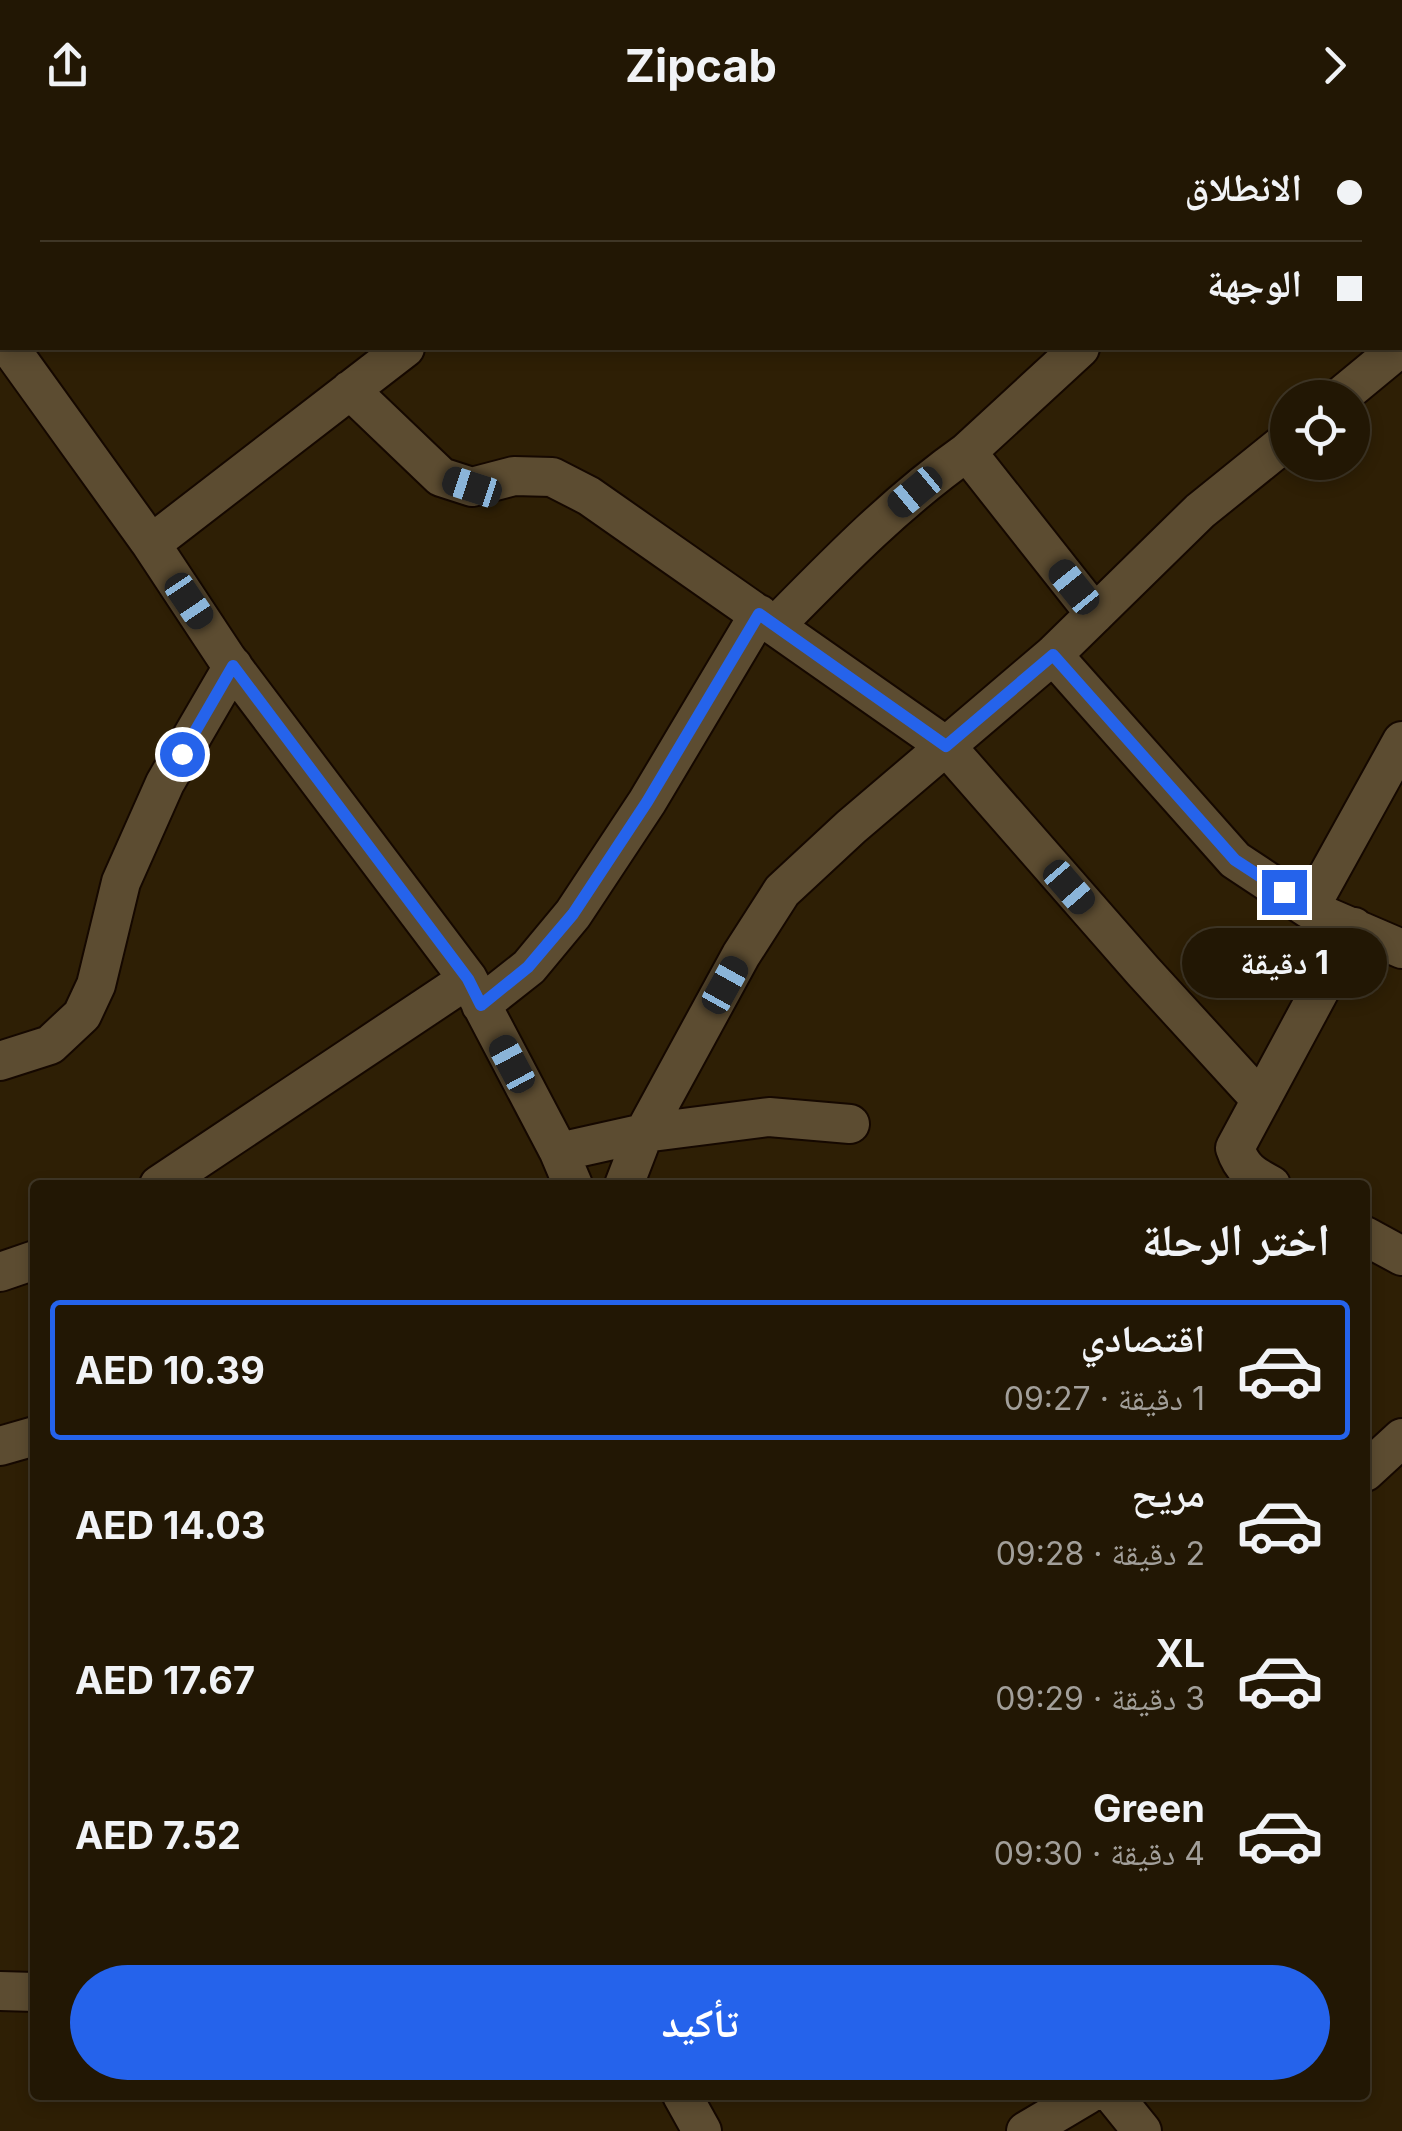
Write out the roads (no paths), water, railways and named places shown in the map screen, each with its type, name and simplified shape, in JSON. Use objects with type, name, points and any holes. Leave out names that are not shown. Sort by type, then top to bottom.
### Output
[{"type":"street","points":[[11,350],[233,666],[474,992],[566,1169],[644,1132],[769,1117],[850,1124]]},
{"type":"street","points":[[151,544],[402,350]]},
{"type":"street","points":[[167,1180],[474,992],[528,967],[573,914],[767,620],[967,452],[1078,350]]},
{"type":"street","points":[[1361,380],[1397,350]]},
{"type":"street","points":[[350,390],[442,477],[472,487],[514,476],[552,478],[589,496],[946,746],[1261,1100]]},
{"type":"street","points":[[967,452],[1095,614]]},
{"type":"street","points":[[626,1180],[644,1132],[782,891],[850,827],[1053,655],[1200,511],[1270,455]]},
{"type":"street","points":[[1053,655],[1235,860],[1309,909],[1402,948]]},
{"type":"street","points":[[0,1060],[50,1045],[82,1015],[96,986],[121,882],[166,783],[233,666]]},
{"type":"street","points":[[1309,909],[1402,741]]},
{"type":"street","points":[[1261,1180],[1248,1173],[1235,1148],[1354,927]]},
{"type":"street","points":[[1370,1239],[1402,1256]]},
{"type":"street","points":[[0,1272],[30,1262]]},
{"type":"street","points":[[0,1446],[30,1437]]},
{"type":"street","points":[[1370,1467],[1402,1438]]},
{"type":"street","points":[[0,1991],[30,1992]]},
{"type":"street","points":[[685,2100],[702,2131]]},
{"type":"street","points":[[1026,2131],[1078,2100]]},
{"type":"street","points":[[1117,2100],[1142,2131]]}]
